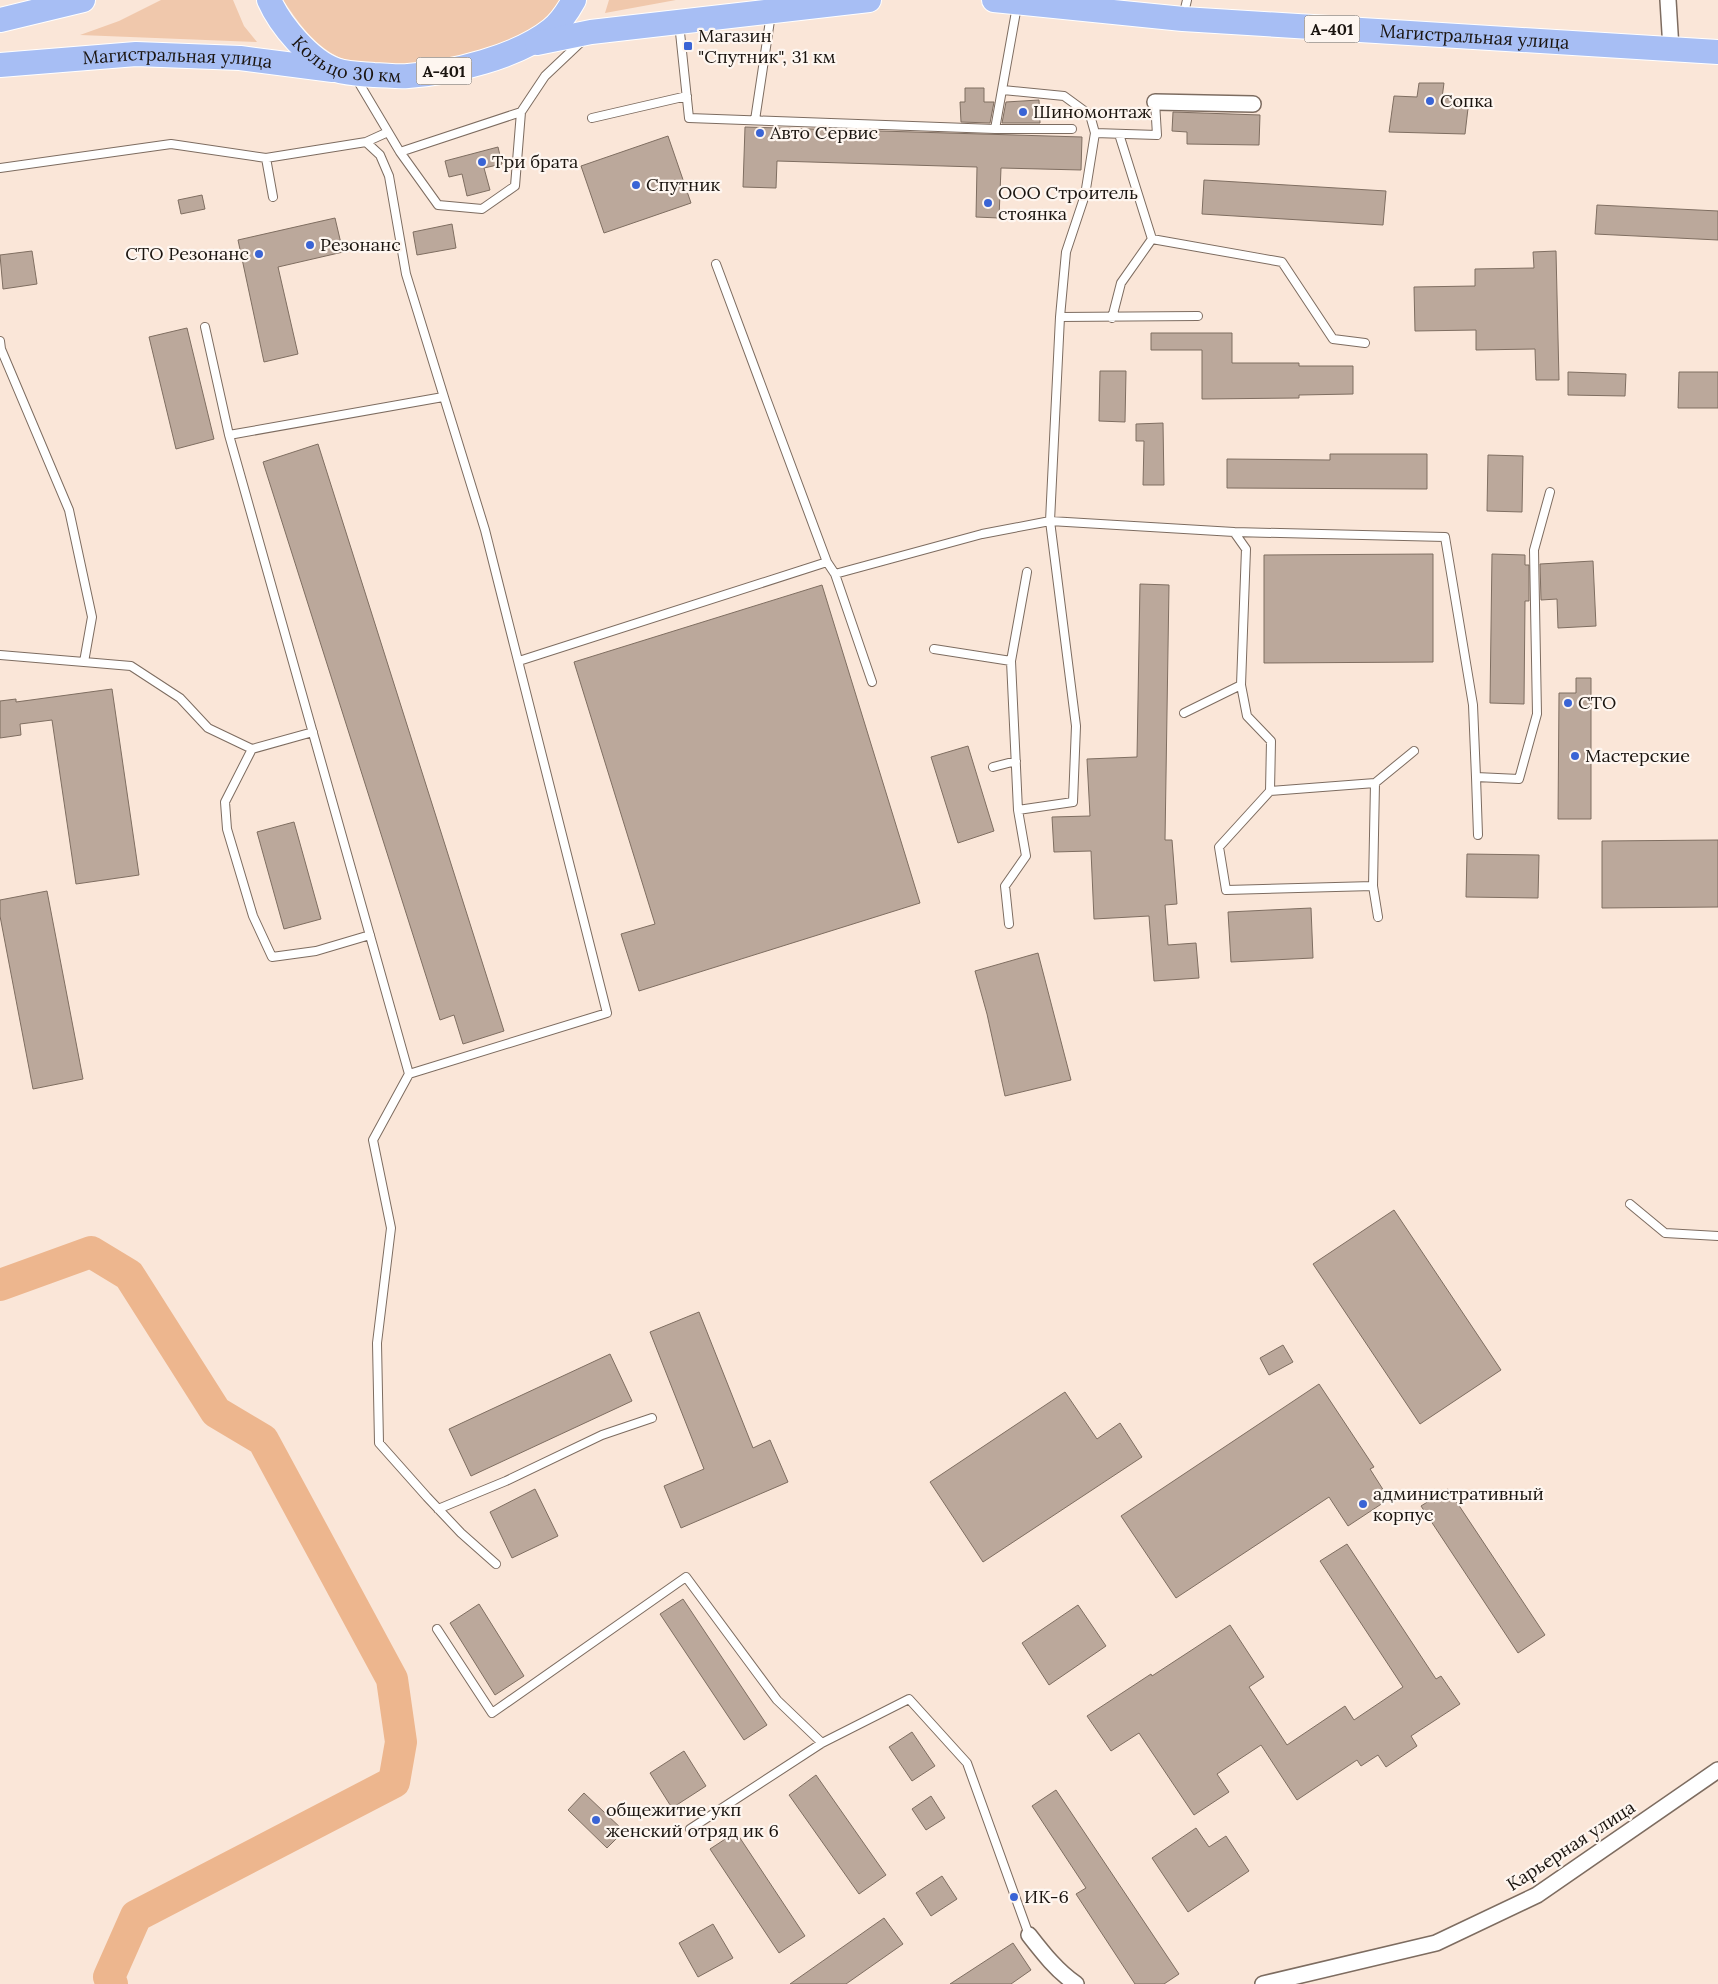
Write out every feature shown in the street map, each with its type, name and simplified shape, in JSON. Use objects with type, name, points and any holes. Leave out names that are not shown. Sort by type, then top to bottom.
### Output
[{"type":"main road","points":[[0,20],[83,0]]},
{"type":"main road","name":"Кольцо 30 км","points":[[269,0],[295,39],[317,59],[336,70],[354,74],[407,77],[492,59],[530,44],[553,29],[565,15],[574,0]]},
{"type":"main road","name":"А-401","points":[[530,44],[591,32],[869,0]]},
{"type":"main road","name":"Магистральная улица","points":[[994,0],[1018,3],[1185,10],[1718,52]]},
{"type":"main road","name":"Магистральная улица","points":[[0,65],[136,54],[240,58],[354,74]]},
{"type":"street","points":[[1668,0],[1671,49]]},
{"type":"street","points":[[1155,102],[1253,104]]},
{"type":"street","name":"Карьерная улица","points":[[1263,1984],[1436,1943],[1537,1895],[1718,1770]]},
{"type":"street","points":[[1029,1935],[1050,1961],[1076,1984]]},
{"type":"lane","points":[[995,129],[1004,90],[1018,3]]},
{"type":"lane","points":[[756,120],[771,12]]},
{"type":"lane","points":[[679,21],[689,118],[995,129],[1072,129]]},
{"type":"lane","points":[[354,74],[400,152],[438,205],[482,209],[515,186],[521,112],[545,76],[591,32]]},
{"type":"lane","points":[[1004,90],[1064,96],[1090,115],[1095,133],[1085,195],[1066,252],[1060,317],[1050,521],[1076,726],[1073,802],[1018,810]]},
{"type":"lane","points":[[592,118],[687,96]]},
{"type":"lane","points":[[1095,133],[1157,135],[1155,102]]},
{"type":"lane","points":[[400,152],[521,112]]},
{"type":"lane","points":[[0,168],[171,144],[266,158],[366,142],[388,132]]},
{"type":"lane","points":[[1119,134],[1152,239]]},
{"type":"lane","points":[[366,142],[380,155],[388,176],[406,274],[485,530],[520,661],[607,1013],[409,1074],[373,1140],[391,1228],[377,1343],[379,1443],[461,1533],[496,1564]]},
{"type":"lane","points":[[266,158],[273,197]]},
{"type":"lane","points":[[1112,318],[1121,283],[1152,239]]},
{"type":"lane","points":[[1152,239],[1282,262],[1333,339],[1365,343]]},
{"type":"lane","points":[[716,264],[827,562],[834,574],[872,682]]},
{"type":"lane","points":[[1060,317],[1198,316]]},
{"type":"lane","points":[[205,327],[229,435],[409,1074]]},
{"type":"lane","points":[[0,341],[1,349],[69,510],[92,617],[84,662]]},
{"type":"lane","points":[[229,435],[443,397]]},
{"type":"lane","points":[[1476,777],[1519,778],[1537,714],[1534,550],[1550,492]]},
{"type":"lane","points":[[834,574],[982,534],[1050,521],[1234,532],[1444,537],[1473,705],[1478,835]]},
{"type":"lane","points":[[1234,532],[1246,549],[1241,685],[1247,716],[1271,741],[1270,791],[1219,847],[1226,890],[1373,886]]},
{"type":"lane","points":[[520,661],[827,562]]},
{"type":"lane","points":[[1009,924],[1005,886],[1026,856],[1018,810],[1011,660],[1027,572]]},
{"type":"lane","points":[[934,649],[1011,660]]},
{"type":"lane","points":[[0,655],[130,666],[180,698],[208,728],[252,749],[313,732]]},
{"type":"lane","points":[[1184,713],[1241,685]]},
{"type":"lane","points":[[252,749],[225,802],[227,829],[253,916],[272,958],[316,951],[370,935]]},
{"type":"lane","points":[[1270,791],[1375,783],[1414,751]]},
{"type":"lane","points":[[993,766],[1016,761]]},
{"type":"lane","points":[[1375,783],[1373,886],[1378,918]]},
{"type":"lane","points":[[1630,1204],[1665,1233],[1718,1236]]},
{"type":"lane","points":[[438,1508],[506,1481],[602,1435],[652,1418]]},
{"type":"lane","points":[[437,1629],[492,1713],[686,1577],[778,1700],[822,1742]]},
{"type":"lane","points":[[690,1829],[822,1742],[909,1699],[966,1763],[1029,1935]]},
{"type":"shaded area","points":[[161,0],[233,0],[244,26],[257,42],[80,35],[119,21]]},
{"type":"shaded area","points":[[283,0],[560,0],[546,20],[536,29],[491,50],[434,64],[377,67],[352,62],[323,48],[310,36]]},
{"type":"shaded area","points":[[609,0],[676,0],[605,13]]},
{"type":"building","points":[[1419,83],[1444,83],[1442,98],[1469,100],[1465,134],[1389,132],[1394,96],[1417,97]]},
{"type":"building","points":[[965,88],[984,88],[984,102],[994,102],[990,123],[961,122],[960,102],[965,102]]},
{"type":"building","name":"Шиномонтаж","points":[[1039,100],[1040,123],[1002,123],[1006,102]]},
{"type":"building","points":[[1173,112],[1260,115],[1259,145],[1187,144],[1187,132],[1172,131]]},
{"type":"building","points":[[745,127],[1082,137],[1081,170],[1001,168],[999,218],[976,217],[977,167],[777,161],[776,188],[743,187]]},
{"type":"building","name":"Спутник","points":[[668,136],[691,203],[604,233],[581,166]]},
{"type":"building","points":[[498,147],[502,164],[484,168],[490,190],[467,196],[462,174],[449,177],[445,161]]},
{"type":"building","points":[[1204,180],[1386,191],[1383,225],[1202,214]]},
{"type":"building","points":[[202,195],[205,209],[181,214],[178,200]]},
{"type":"building","points":[[1597,205],[1718,211],[1718,240],[1595,234]]},
{"type":"building","points":[[335,218],[343,252],[278,267],[298,354],[264,362],[238,240]]},
{"type":"building","points":[[452,224],[456,248],[417,255],[413,232]]},
{"type":"building","points":[[32,251],[37,284],[3,289],[0,255]]},
{"type":"building","points":[[1556,251],[1559,380],[1536,380],[1535,349],[1476,350],[1476,330],[1415,331],[1414,287],[1475,286],[1475,269],[1534,268],[1533,252]]},
{"type":"building","points":[[187,328],[214,439],[176,449],[149,337]]},
{"type":"building","points":[[1151,333],[1232,333],[1232,363],[1299,363],[1299,366],[1353,366],[1353,394],[1299,395],[1299,398],[1202,399],[1202,350],[1151,350]]},
{"type":"building","points":[[1100,371],[1126,371],[1125,422],[1099,421]]},
{"type":"building","points":[[1568,372],[1626,374],[1625,396],[1568,395]]},
{"type":"building","points":[[1679,372],[1718,372],[1718,408],[1678,408]]},
{"type":"building","points":[[1163,423],[1164,485],[1143,485],[1144,441],[1136,441],[1136,424]]},
{"type":"building","points":[[318,444],[504,1031],[463,1044],[454,1015],[440,1020],[263,462]]},
{"type":"building","points":[[1330,454],[1427,454],[1427,489],[1227,488],[1227,459],[1330,460]]},
{"type":"building","points":[[1488,455],[1523,456],[1522,512],[1487,511]]},
{"type":"building","points":[[1433,554],[1433,662],[1264,663],[1264,555]]},
{"type":"building","points":[[1492,554],[1525,555],[1525,565],[1529,565],[1529,601],[1525,601],[1524,704],[1490,703]]},
{"type":"building","points":[[1593,561],[1596,626],[1558,628],[1557,599],[1541,600],[1540,564]]},
{"type":"building","points":[[1140,584],[1169,585],[1165,840],[1172,840],[1177,904],[1165,905],[1168,945],[1196,943],[1199,978],[1154,981],[1149,916],[1094,919],[1091,851],[1054,852],[1052,817],[1090,816],[1087,759],[1137,757]]},
{"type":"building","points":[[822,585],[920,903],[639,991],[621,934],[655,924],[574,662]]},
{"type":"building","name":"Мастерские","points":[[1576,678],[1591,678],[1591,819],[1558,819],[1559,693],[1576,693]]},
{"type":"building","points":[[112,689],[139,875],[76,884],[52,720],[20,724],[21,735],[0,738],[0,701],[16,699],[16,702]]},
{"type":"building","points":[[968,746],[994,831],[958,843],[931,757]]},
{"type":"building","points":[[294,822],[321,919],[284,929],[257,832]]},
{"type":"building","points":[[1718,840],[1718,907],[1602,908],[1602,841]]},
{"type":"building","points":[[1467,854],[1539,855],[1538,898],[1466,897]]},
{"type":"building","points":[[47,891],[83,1079],[33,1089],[0,916],[0,900]]},
{"type":"building","points":[[1311,908],[1313,958],[1231,962],[1228,912]]},
{"type":"building","points":[[1038,953],[1071,1080],[1005,1096],[987,1014],[975,971]]},
{"type":"building","points":[[1394,1210],[1501,1370],[1420,1424],[1313,1264]]},
{"type":"building","points":[[699,1312],[753,1448],[770,1440],[788,1482],[681,1528],[664,1486],[704,1469],[650,1332]]},
{"type":"building","points":[[1283,1345],[1293,1362],[1269,1375],[1260,1358]]},
{"type":"building","points":[[610,1354],[632,1401],[471,1476],[449,1429]]},
{"type":"building","points":[[1319,1384],[1374,1467],[1370,1469],[1389,1499],[1348,1526],[1329,1497],[1176,1598],[1121,1516]]},
{"type":"building","points":[[1065,1392],[1097,1439],[1120,1423],[1142,1457],[983,1562],[930,1482]]},
{"type":"building","points":[[535,1489],[558,1536],[512,1558],[490,1512]]},
{"type":"building","points":[[1448,1489],[1545,1635],[1518,1653],[1421,1506]]},
{"type":"building","points":[[1347,1544],[1436,1679],[1441,1676],[1460,1704],[1411,1736],[1417,1746],[1386,1767],[1378,1755],[1361,1766],[1357,1760],[1297,1800],[1261,1745],[1217,1774],[1229,1792],[1194,1815],[1139,1733],[1111,1751],[1087,1716],[1230,1625],[1264,1677],[1249,1687],[1287,1745],[1345,1706],[1354,1720],[1403,1687],[1320,1561]]},
{"type":"building","points":[[683,1599],[767,1725],[744,1740],[660,1614]]},
{"type":"building","points":[[479,1604],[524,1676],[495,1695],[450,1623]]},
{"type":"building","points":[[1078,1605],[1106,1646],[1049,1685],[1022,1643]]},
{"type":"building","points":[[912,1732],[935,1766],[912,1781],[889,1747]]},
{"type":"building","points":[[684,1751],[706,1786],[672,1808],[650,1773]]},
{"type":"building","points":[[816,1775],[886,1875],[859,1894],[789,1795]]},
{"type":"building","points":[[1056,1790],[1179,1974],[1164,1984],[1135,1984],[1076,1894],[1086,1888],[1032,1806]]},
{"type":"building","name":"общежитие укп женский отряд ик 6","points":[[584,1793],[624,1831],[607,1848],[568,1810]]},
{"type":"building","points":[[931,1796],[945,1818],[926,1830],[912,1809]]},
{"type":"building","points":[[1196,1828],[1209,1847],[1226,1836],[1249,1871],[1188,1912],[1152,1858]]},
{"type":"building","points":[[736,1832],[805,1936],[779,1953],[710,1849]]},
{"type":"building","points":[[942,1876],[957,1899],[931,1916],[916,1893]]},
{"type":"building","points":[[884,1918],[903,1944],[846,1984],[790,1984]]},
{"type":"building","points":[[713,1924],[733,1958],[698,1977],[679,1943]]},
{"type":"building","points":[[1013,1943],[1031,1970],[1011,1984],[950,1984]]},
{"type":"waterway","points":[[0,1285],[91,1252],[129,1275],[216,1412],[263,1440],[392,1679],[401,1742],[394,1782],[136,1916],[109,1977],[112,1984]]},
{"type":"place","name":"Магазин \"Спутник\", 31 км","points":[[688,46]]},
{"type":"place","name":"Сопка","points":[[1430,101]]},
{"type":"place","name":"Шиномонтаж","points":[[1023,112]]},
{"type":"place","name":"Авто Сервис","points":[[760,133]]},
{"type":"place","name":"Три брата","points":[[482,162]]},
{"type":"place","name":"Спутник","points":[[636,185]]},
{"type":"place","name":"ООО Строитель стоянка","points":[[988,203]]},
{"type":"place","name":"Резонанс","points":[[310,245]]},
{"type":"place","name":"СТО Резонанс","points":[[259,254]]},
{"type":"place","name":"СТО","points":[[1568,703]]},
{"type":"place","name":"Мастерские","points":[[1575,756]]},
{"type":"place","name":"административный корпус","points":[[1363,1504]]},
{"type":"place","name":"общежитие укп женский отряд ик 6","points":[[596,1820]]},
{"type":"place","name":"ИК-6","points":[[1014,1897]]}]
